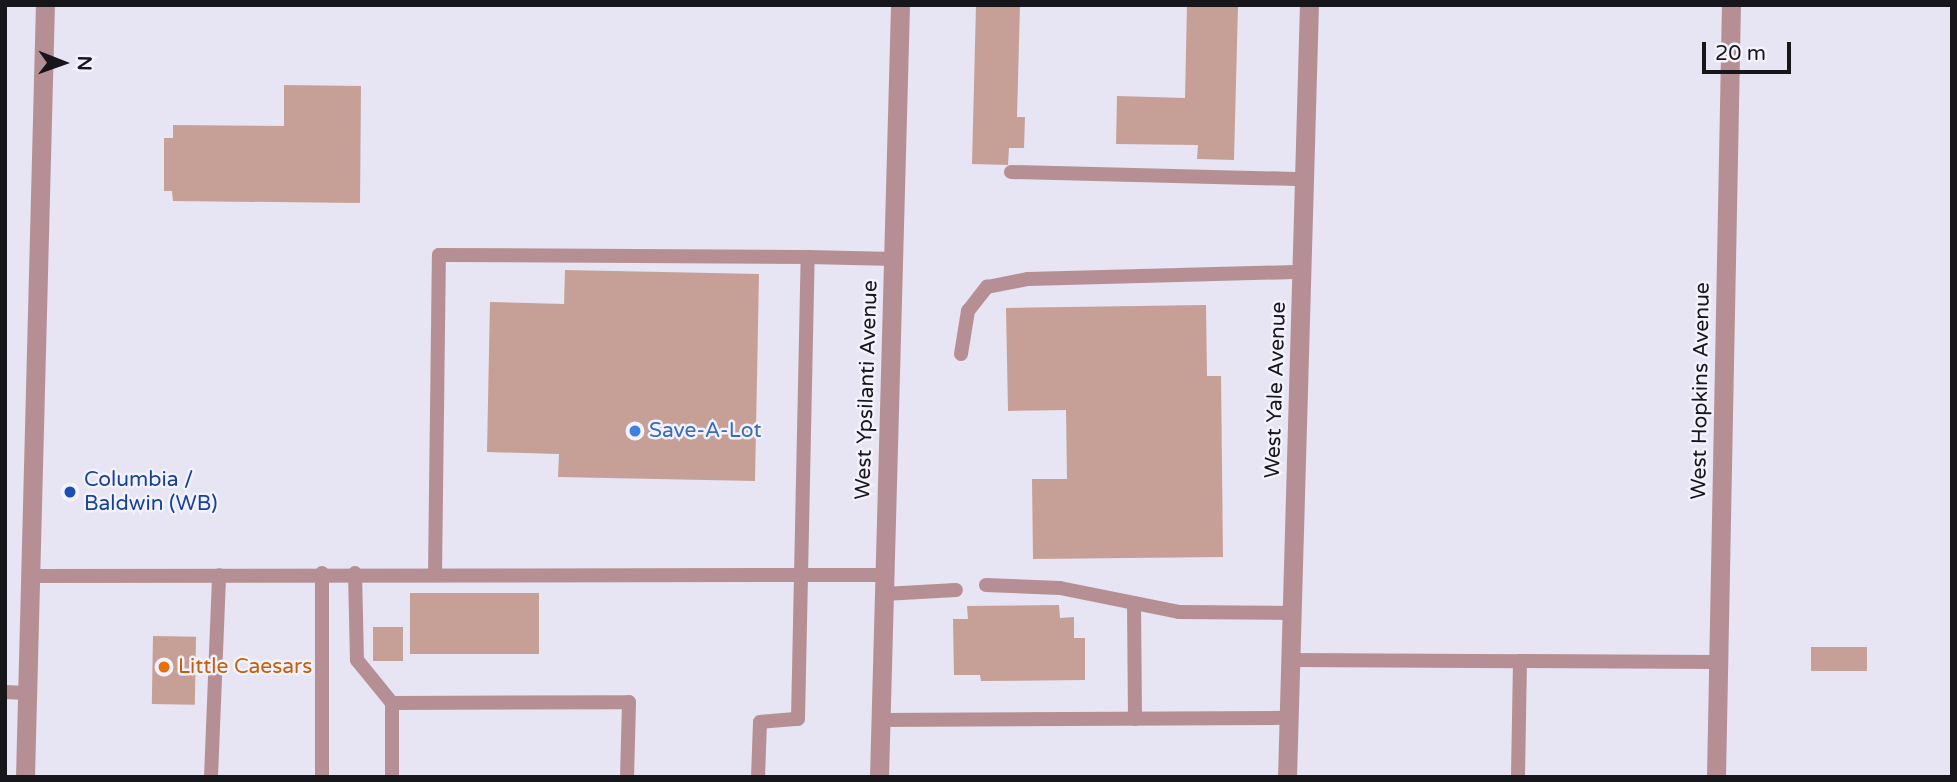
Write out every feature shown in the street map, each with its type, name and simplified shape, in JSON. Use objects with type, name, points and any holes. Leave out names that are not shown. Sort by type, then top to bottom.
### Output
[{"type":"street","points":[[24,777],[45,5]]},
{"type":"street","name":"West Ypsilanti Avenue","points":[[879,777],[901,5]]},
{"type":"street","name":"West Yale Avenue","points":[[1287,777],[1309,5]]},
{"type":"street","name":"West Hopkins Avenue","points":[[1716,777],[1731,5]]},
{"type":"lane","points":[[1011,172],[1304,179]]},
{"type":"lane","points":[[435,575],[439,255],[894,258]]},
{"type":"lane","points":[[758,777],[760,722],[798,719],[808,257]]},
{"type":"lane","points":[[961,354],[968,311],[987,287],[1028,278],[1302,272]]},
{"type":"lane","points":[[322,573],[322,777]]},
{"type":"lane","points":[[355,573],[357,660],[392,703],[392,777]]},
{"type":"lane","points":[[30,576],[800,573],[884,585],[956,590]]},
{"type":"lane","points":[[211,777],[219,575]]},
{"type":"lane","points":[[986,585],[1060,588],[1178,612],[1292,614]]},
{"type":"lane","points":[[1135,603],[1135,719]]},
{"type":"lane","points":[[1291,660],[1719,662]]},
{"type":"lane","points":[[1518,777],[1520,661]]},
{"type":"lane","points":[[5,692],[26,693]]},
{"type":"lane","points":[[392,703],[629,702],[627,777]]},
{"type":"lane","points":[[880,720],[1289,718]]},
{"type":"building","points":[[976,5],[1020,5],[1017,117],[1025,117],[1024,148],[1009,148],[1008,165],[972,164]]},
{"type":"building","points":[[1187,5],[1238,5],[1234,160],[1197,159],[1198,145],[1116,144],[1117,96],[1185,98]]},
{"type":"building","points":[[284,85],[361,86],[360,203],[173,201],[172,191],[164,191],[164,138],[173,138],[173,125],[284,126]]},
{"type":"building","points":[[565,270],[759,274],[755,481],[558,477],[559,454],[487,452],[490,302],[564,304]]},
{"type":"building","points":[[1206,305],[1207,376],[1221,376],[1223,557],[1033,559],[1032,479],[1067,479],[1066,410],[1008,411],[1006,308]]},
{"type":"building","points":[[410,593],[539,593],[539,654],[410,654]]},
{"type":"building","points":[[1059,605],[1060,618],[1074,617],[1074,638],[1085,638],[1085,680],[981,681],[980,675],[954,675],[953,619],[968,619],[967,606]]},
{"type":"building","points":[[373,627],[403,627],[403,661],[373,661]]},
{"type":"building","points":[[153,636],[196,637],[195,705],[152,704]]},
{"type":"building","points":[[1811,647],[1867,647],[1867,671],[1811,671]]},
{"type":"place","name":"Save-A-Lot","points":[[635,431]]},
{"type":"place","name":"Columbia / Baldwin (WB)","points":[[70,492]]},
{"type":"place","name":"Little Caesars","points":[[164,667]]}]
